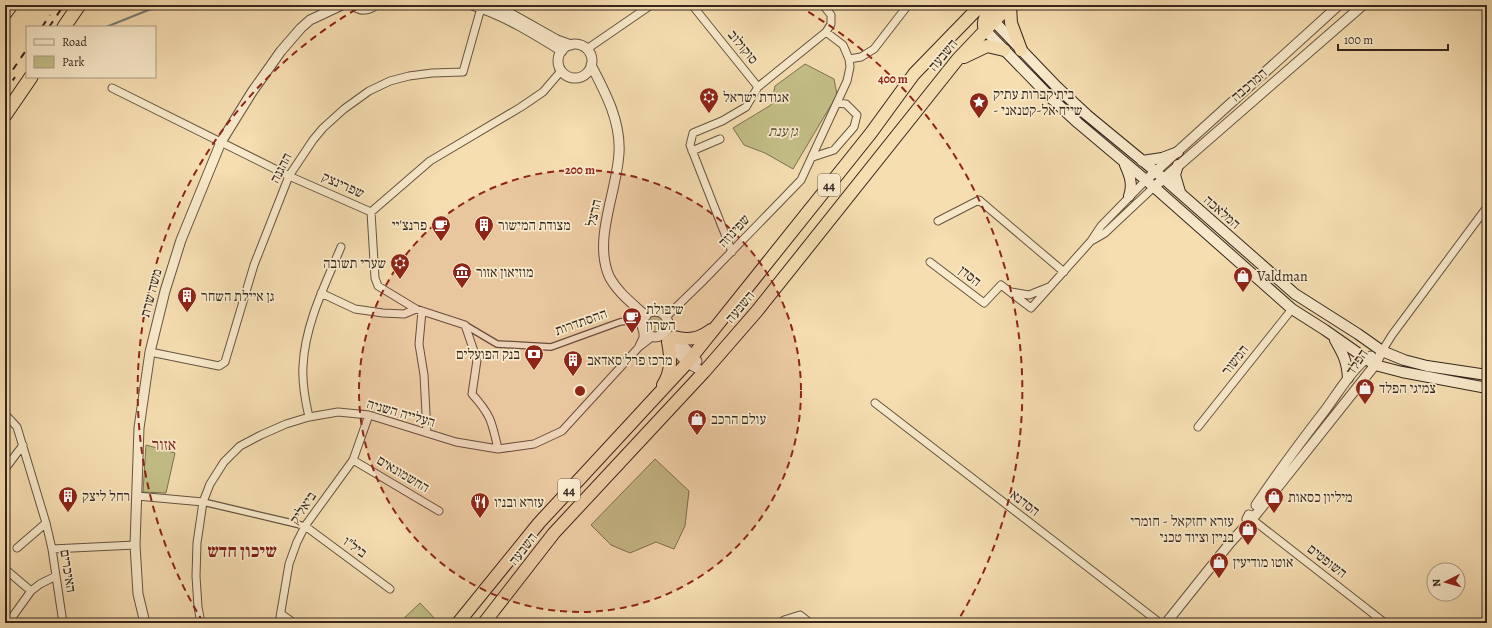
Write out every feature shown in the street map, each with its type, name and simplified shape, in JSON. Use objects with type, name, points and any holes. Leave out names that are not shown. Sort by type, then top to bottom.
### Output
[{"type":"highway","points":[[5,13],[10,5]]},
{"type":"highway","points":[[65,26],[79,5]]},
{"type":"highway","points":[[984,13],[995,5]]},
{"type":"highway","points":[[1011,6],[1011,24],[1021,50]]},
{"type":"highway","name":"השבעה","points":[[458,623],[538,523],[656,397],[728,314],[871,133],[914,74],[984,13],[1011,6]]},
{"type":"highway","name":"השבעה","points":[[484,623],[554,534],[704,372],[757,311],[957,60],[985,30],[984,13]]},
{"type":"highway","points":[[957,60],[987,46],[1004,50]]},
{"type":"highway","points":[[5,115],[30,78]]},
{"type":"highway","points":[[656,397],[669,372],[671,359],[665,336],[686,340],[699,338],[712,329],[728,314]]},
{"type":"main road","name":"המלאכה","points":[[984,13],[1057,87],[1087,115],[1159,175],[1295,294],[1382,351],[1404,360],[1427,366],[1487,375]]},
{"type":"main road","name":"המלאכה","points":[[985,30],[1072,118],[1150,184],[1292,309],[1375,365],[1402,372],[1487,388]]},
{"type":"main road","points":[[1142,161],[1162,158],[1178,152]]},
{"type":"main road","points":[[1124,163],[1132,183],[1132,189],[1129,196]]},
{"type":"main road","points":[[1178,165],[1175,175],[1180,194]]},
{"type":"main road","points":[[1333,336],[1346,358],[1348,378]]},
{"type":"street","name":"משה שרת","points":[[323,14],[331,5]]},
{"type":"street","name":"משה שרת","points":[[145,623],[138,594],[135,545],[139,428],[150,352],[165,291],[181,240],[221,142],[252,92],[281,52],[301,28],[310,20],[342,5]]},
{"type":"street","points":[[354,5],[362,9],[368,9],[375,5]]},
{"type":"street","points":[[472,5],[531,32],[562,50]]},
{"type":"street","points":[[495,5],[558,40],[587,49],[591,59],[591,65],[586,74],[575,78],[565,75],[561,71],[558,61],[562,50],[571,45]]},
{"type":"street","points":[[587,49],[651,5]]},
{"type":"street","name":"סוקולוב","points":[[692,5],[758,87]]},
{"type":"street","points":[[732,252],[690,145],[693,133],[722,121],[746,107],[758,87],[826,32],[831,24],[831,15],[823,5]]},
{"type":"street","points":[[826,32],[843,45],[850,59],[866,55],[874,50],[908,5]]},
{"type":"street","name":"המרכבה","points":[[1150,184],[1178,152],[1339,5]]},
{"type":"street","name":"המרכבה","points":[[1159,175],[1178,165],[1363,5]]},
{"type":"street","name":"ההגנה","points":[[150,352],[219,366],[225,362],[254,265],[289,176],[302,155],[323,128],[344,109],[369,91],[390,81],[409,76],[432,73],[463,72],[481,8]]},
{"type":"street","name":"שפינוזה","points":[[666,317],[732,252],[801,180],[847,81],[850,59]]},
{"type":"street","name":"הרצל","points":[[591,65],[610,102],[617,125],[619,152],[603,239],[604,262],[610,277],[623,295],[645,318]]},
{"type":"street","name":"שפרינצק","points":[[112,88],[208,134],[289,176],[371,212],[430,161],[521,107],[543,92],[561,71]]},
{"type":"street","name":"הרצל","points":[[586,74],[610,102]]},
{"type":"street","points":[[813,157],[834,150],[854,128],[856,115],[846,104],[837,103]]},
{"type":"street","points":[[692,151],[720,139]]},
{"type":"street","name":"הסדן","points":[[930,262],[984,303],[1001,285],[1031,308],[1091,241],[1101,226],[1129,196],[1150,184]]},
{"type":"street","name":"הסדן","points":[[1091,241],[1105,233],[1150,184]]},
{"type":"street","points":[[938,221],[979,200],[1064,272]]},
{"type":"street","points":[[1382,351],[1487,207]]},
{"type":"street","name":"ההסתדרות","points":[[371,212],[375,278],[378,286],[419,310],[465,325],[497,344],[551,347],[620,322],[645,318]]},
{"type":"street","points":[[309,417],[304,392],[303,366],[305,345],[312,318],[341,247]]},
{"type":"street","name":"הסדן","points":[[1010,292],[1029,295],[1051,286]]},
{"type":"street","points":[[321,294],[355,309],[404,314],[419,310],[419,344],[424,375],[427,433]]},
{"type":"street","name":"המשור","points":[[1198,427],[1292,309]]},
{"type":"street","points":[[665,336],[668,323],[666,317],[663,314],[656,312],[649,314],[645,318],[643,329],[645,332],[665,336],[704,372]]},
{"type":"street","points":[[465,325],[477,360],[472,394],[485,408],[492,423],[498,449]]},
{"type":"street","name":"העלייה השניה","points":[[202,623],[198,607],[196,576],[197,543],[203,502],[210,484],[224,462],[240,446],[286,424],[309,417],[338,412],[369,415],[456,442],[498,449],[534,444],[562,431],[639,347],[643,338],[643,329]]},
{"type":"street","name":"העלייה השניה","points":[[639,347],[665,336]]},
{"type":"street","name":"הפלד","points":[[1251,518],[1272,482],[1348,378],[1366,359],[1382,351]]},
{"type":"street","name":"הפלד","points":[[1166,623],[1375,365],[1382,351]]},
{"type":"street","name":"הסדנא","points":[[875,403],[1160,623]]},
{"type":"street","name":"האיכרים","points":[[5,414],[17,427],[46,523],[52,549],[63,623]]},
{"type":"street","name":"ביאליק","points":[[279,623],[289,564],[297,542],[305,526],[353,460],[369,415]]},
{"type":"street","points":[[5,469],[23,445]]},
{"type":"street","name":"החשמונאים","points":[[353,460],[439,511]]},
{"type":"street","points":[[137,496],[203,502],[305,526]]},
{"type":"street","name":"השופטים","points":[[1251,518],[1385,623]]},
{"type":"street","points":[[17,548],[46,523]]},
{"type":"street","name":"ביל\"ו","points":[[305,526],[390,589]]},
{"type":"street","points":[[52,549],[135,545]]},
{"type":"street","points":[[5,569],[31,591]]},
{"type":"street","points":[[8,623],[31,591],[40,584],[56,576]]},
{"type":"street","points":[[281,614],[294,623]]},
{"type":"street","points":[[780,623],[784,620],[800,616],[810,623]]},
{"type":"green space","name":"גן ענת","points":[[805,64],[834,79],[837,95],[793,169],[765,153],[744,145],[733,128],[771,105],[775,86]]},
{"type":"green space","points":[[655,316],[661,319],[664,325],[661,331],[655,334],[649,331],[646,325],[649,319]]},
{"type":"green space","points":[[146,445],[175,453],[166,493],[143,492]]},
{"type":"green space","points":[[655,459],[689,491],[685,526],[674,549],[656,542],[630,553],[611,545],[591,525]]},
{"type":"green space","points":[[420,603],[439,623],[399,623]]},
{"type":"waterway","points":[[108,26],[161,5]]},
{"type":"railway","points":[[50,26],[64,5]]},
{"type":"railway","points":[[43,26],[50,15]]},
{"type":"railway","points":[[5,81],[26,50]]},
{"type":"railway","points":[[5,92],[15,77]]},
{"type":"place","name":"אגודת ישראל","points":[[709,114]]},
{"type":"place","name":"בית קברות עתיק - שייח אל-קטנאני","points":[[979,119]]},
{"type":"place","name":"פרנצ'יי","points":[[441,242]]},
{"type":"place","name":"מצודת המישור","points":[[484,242]]},
{"type":"place","name":"שערי תשובה","points":[[400,280]]},
{"type":"place","name":"מוזיאון אזור","points":[[462,289]]},
{"type":"place","name":"Valdman","points":[[1243,293]]},
{"type":"place","name":"גן איילת השחר","points":[[187,313]]},
{"type":"place","name":"שיבולת השרון","points":[[632,334]]},
{"type":"place","name":"בנק הפועלים","points":[[534,371]]},
{"type":"place","name":"מרכז פרל סאדאב","points":[[573,377]]},
{"type":"place","name":"צמיגי הפלד","points":[[1365,405]]},
{"type":"place","name":"עולם הרכב","points":[[697,436]]},
{"type":"place","name":"רחל ליצק","points":[[68,513]]},
{"type":"place","name":"מיליון כסאות","points":[[1274,514]]},
{"type":"place","name":"עזרא ובניו","points":[[480,519]]},
{"type":"place","name":"עזרא יחזקאל - חומרי בניין וציוד טכני","points":[[1248,546]]},
{"type":"place","name":"אוטו מודיעין","points":[[1219,579]]},
{"type":"district","name":"אזור","points":[[164,445]]},
{"type":"district","name":"שיכון חדש","points":[[242,551]]}]
